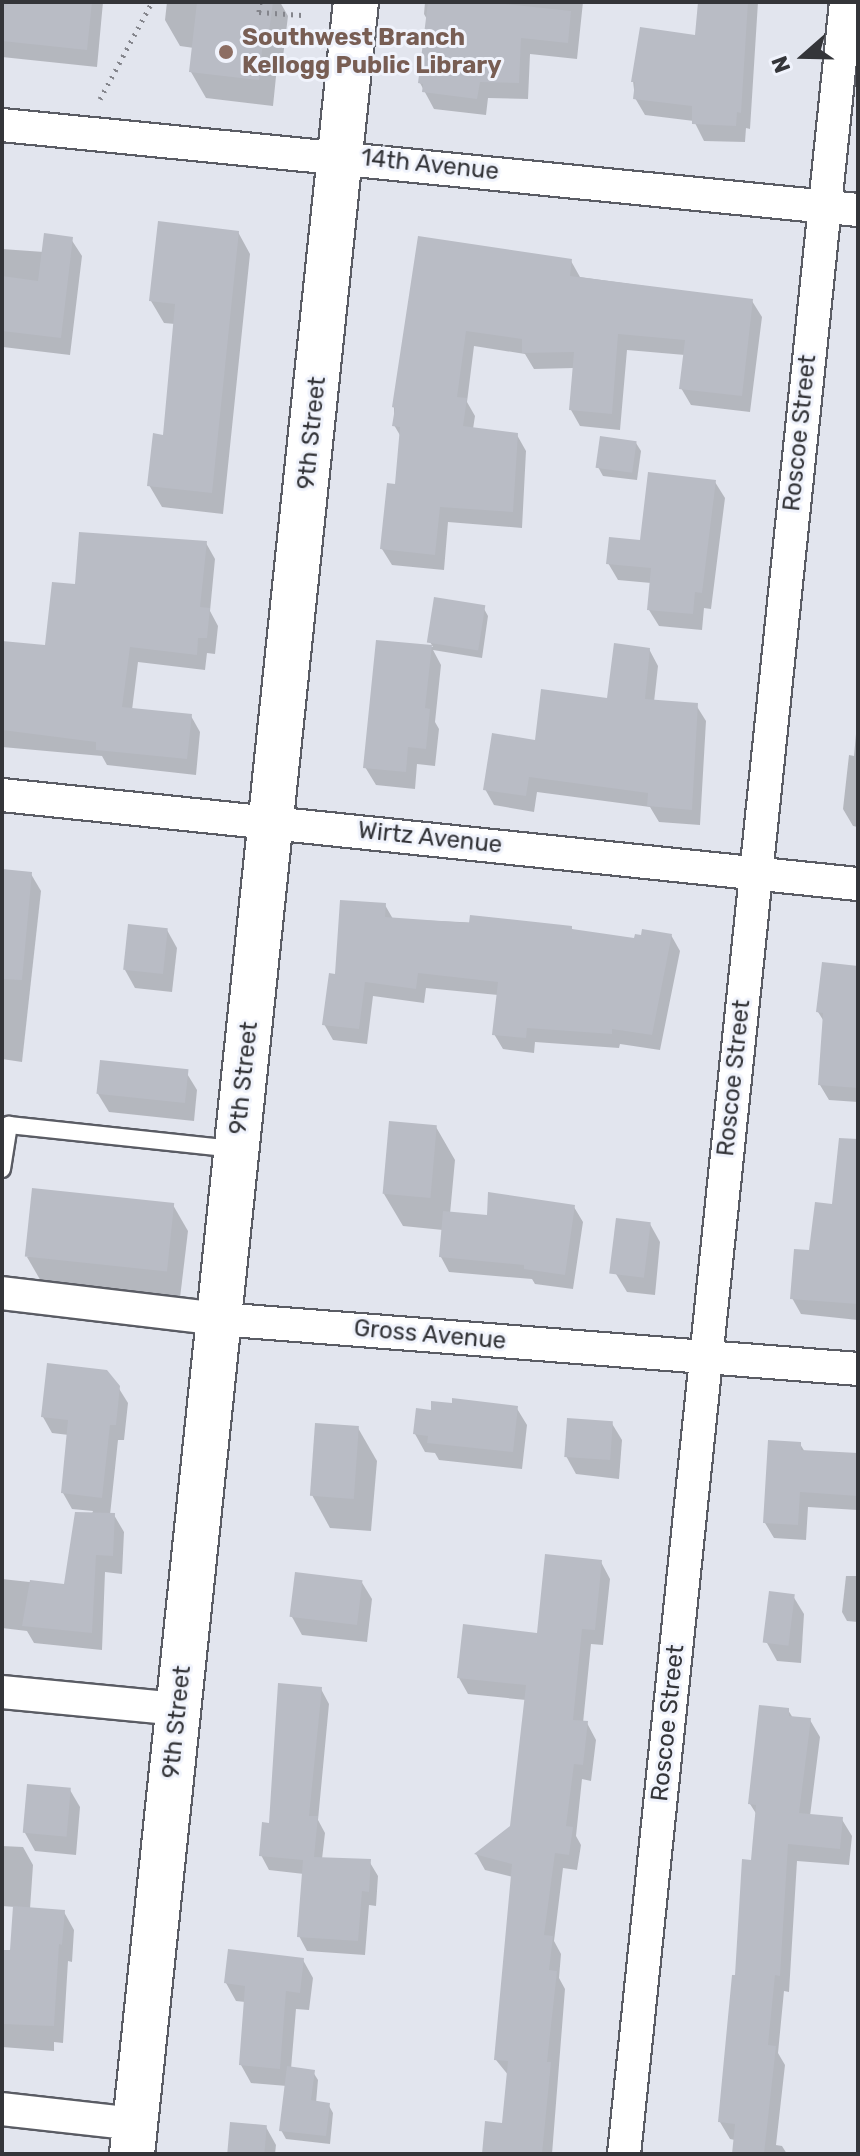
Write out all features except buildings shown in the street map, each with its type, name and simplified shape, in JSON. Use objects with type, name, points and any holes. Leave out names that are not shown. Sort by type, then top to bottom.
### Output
[{"type":"street","name":"9th Street","points":[[134,2139],[356,2]]},
{"type":"street","name":"Roscoe Street","points":[[624,2154],[846,2]]},
{"type":"street","name":"14th Avenue","points":[[2,125],[341,156],[858,210]]},
{"type":"street","name":"Wirtz Avenue","points":[[2,795],[858,884]]},
{"type":"street","name":"Gross Avenue","points":[[2,1293],[219,1319],[858,1369]]},
{"type":"street","points":[[2,1692],[179,1709]]},
{"type":"street","points":[[2,2109],[134,2139]]},
{"type":"lane","points":[[2,1169],[9,1125],[237,1149]]},
{"type":"path","points":[[100,99],[152,2]]},
{"type":"path","points":[[260,2],[259,12],[302,15]]},
{"type":"place","name":"Southwest Branch Kellogg Public Library","points":[[226,52]]}]
